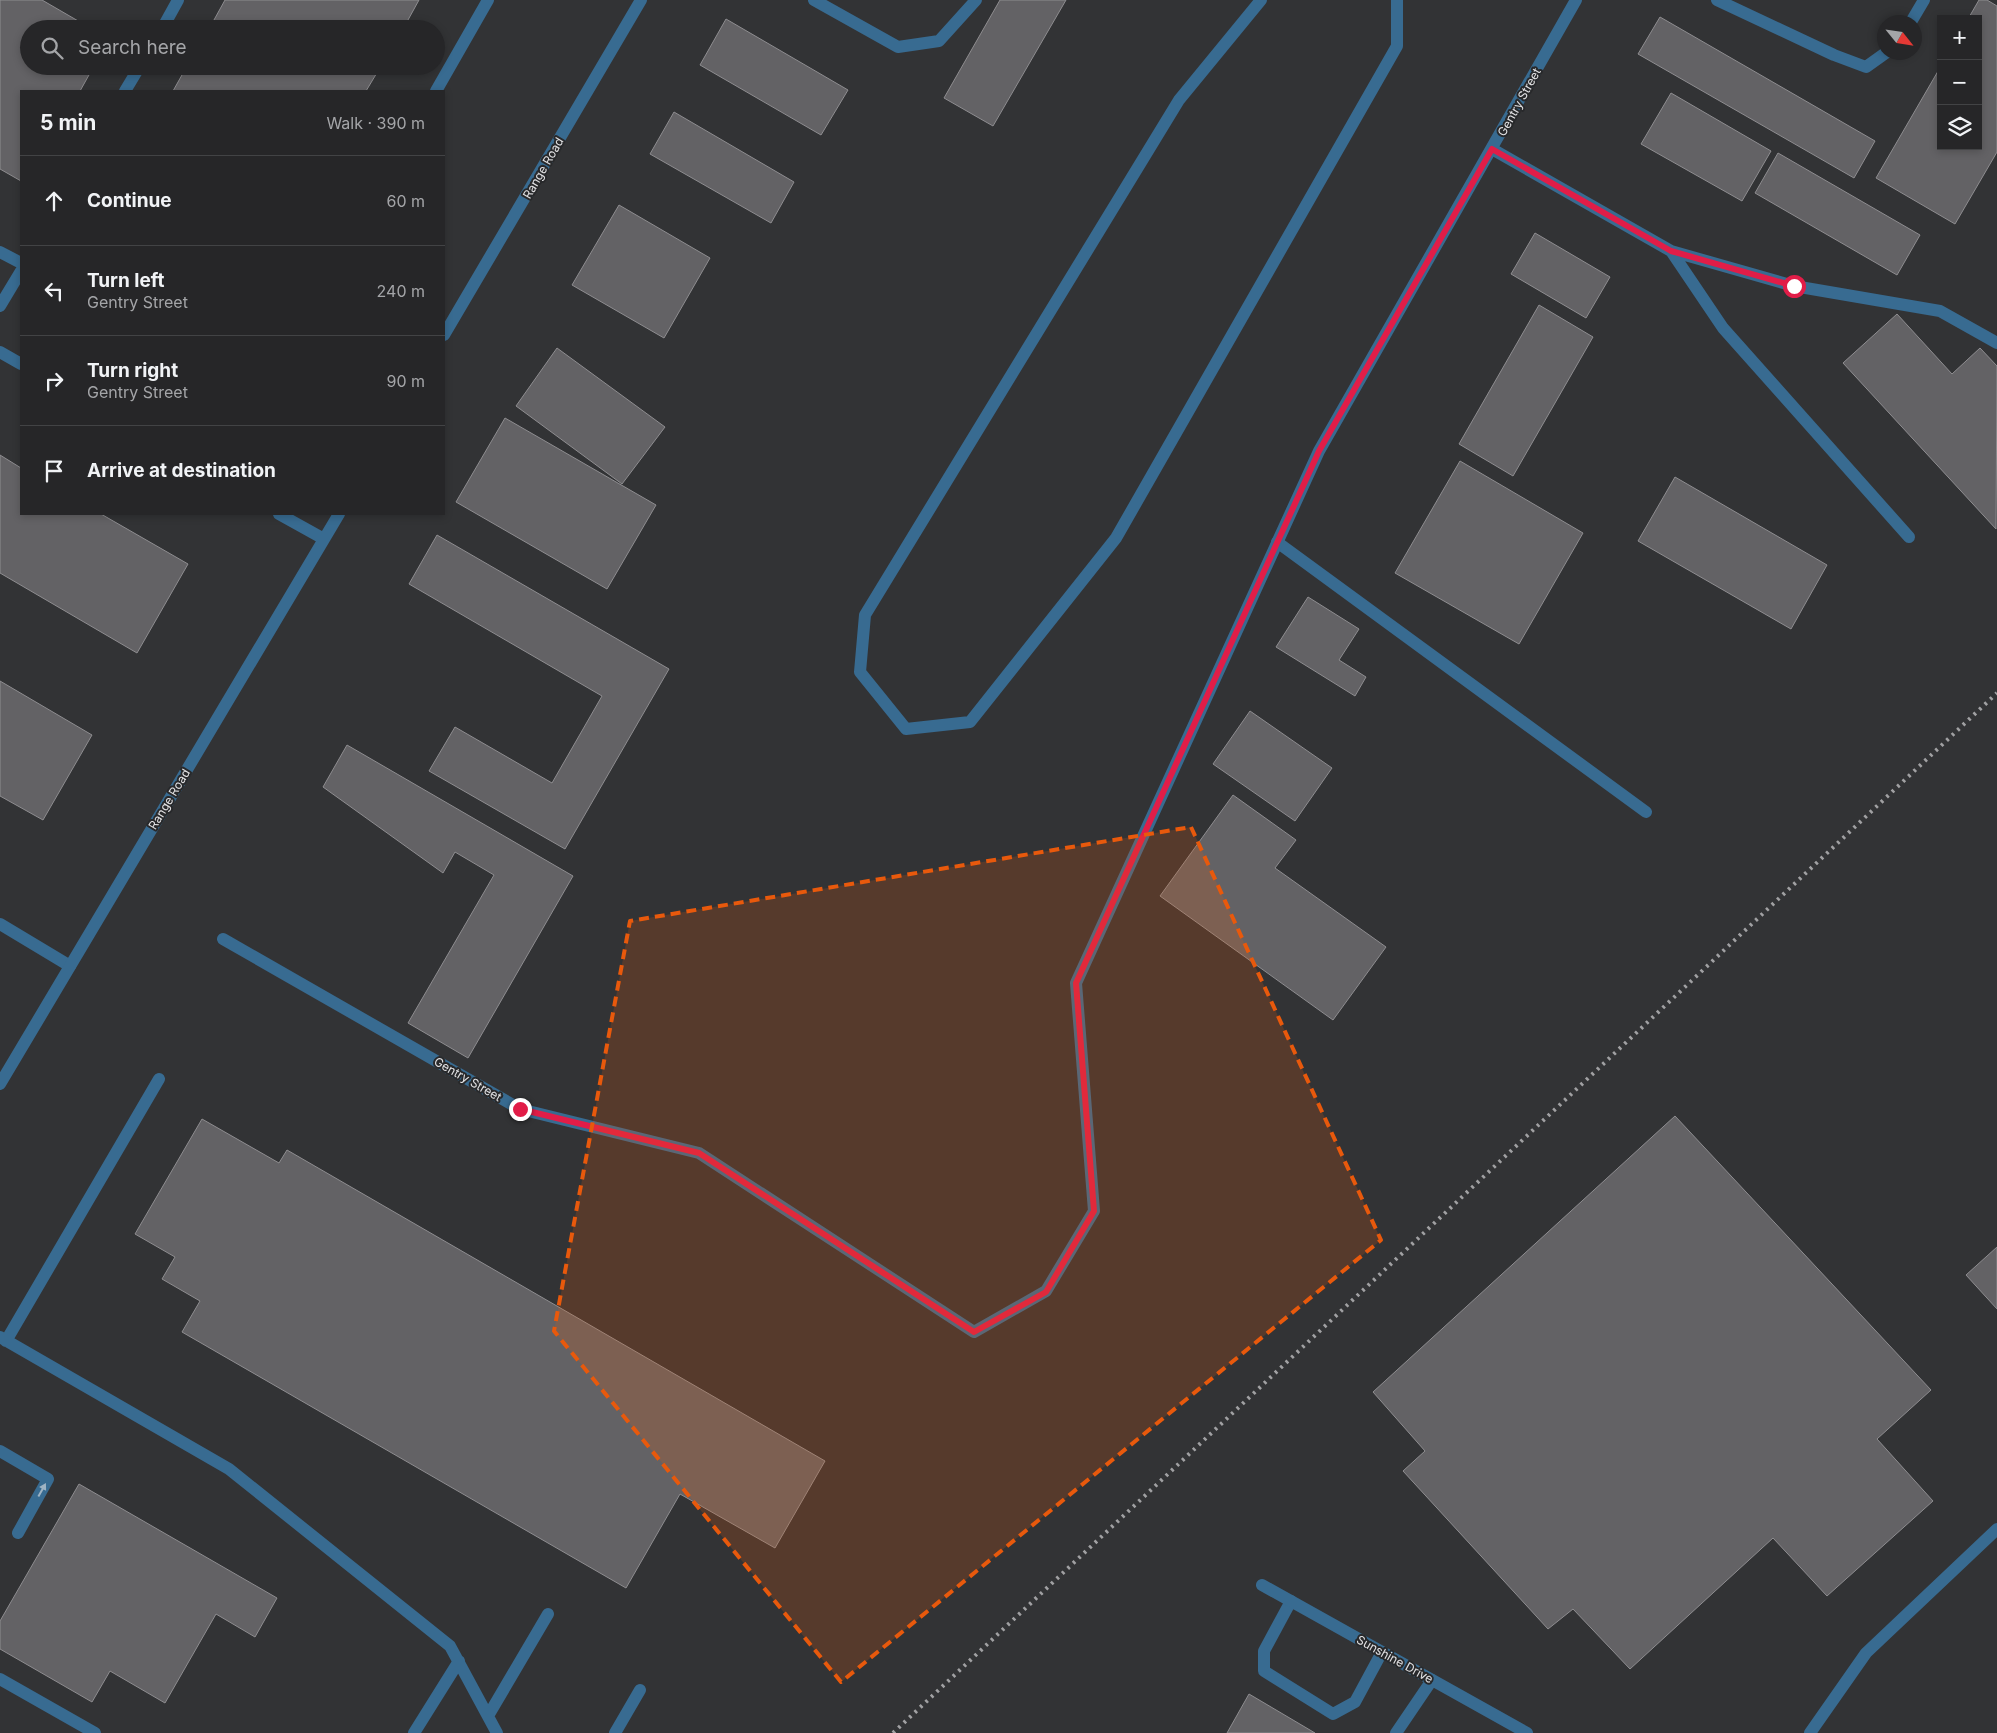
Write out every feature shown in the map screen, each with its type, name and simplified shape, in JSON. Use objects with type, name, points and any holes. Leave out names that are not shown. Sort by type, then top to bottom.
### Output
[{"type":"street","points":[[437,90],[488,0]]},
{"type":"street","name":"Range Road","points":[[445,333],[641,0]]},
{"type":"street","points":[[814,0],[898,47],[939,42],[976,0]]},
{"type":"street","points":[[1260,0],[1178,100],[865,616],[860,672],[906,729],[970,722],[1116,538],[1397,46],[1397,0]]},
{"type":"street","name":"Gentry Street","points":[[223,939],[520,1109],[699,1153],[974,1332],[1046,1292],[1094,1211],[1076,983],[1319,451],[1576,0]]},
{"type":"street","points":[[1717,0],[1834,55],[1866,67],[1877,59]]},
{"type":"street","points":[[1915,15],[1924,0]]},
{"type":"street","points":[[166,20],[175,1]]},
{"type":"street","points":[[126,90],[135,75]]},
{"type":"street","points":[[1492,149],[1671,251],[1794,286],[1940,311],[1997,343]]},
{"type":"street","points":[[1671,251],[1723,328],[1909,538]]},
{"type":"street","points":[[0,252],[20,263]]},
{"type":"street","points":[[0,306],[16,292],[20,274]]},
{"type":"street","points":[[0,352],[20,363]]},
{"type":"street","points":[[281,515],[324,540]]},
{"type":"street","name":"Range Road","points":[[0,1084],[338,515]]},
{"type":"street","points":[[1277,542],[1646,812]]},
{"type":"street","points":[[0,924],[70,966]]},
{"type":"street","points":[[159,1079],[3,1339],[230,1469],[450,1646],[498,1733]]},
{"type":"street","points":[[0,1451],[48,1480],[18,1533]]},
{"type":"street","points":[[1810,1733],[1866,1653],[1997,1530]]},
{"type":"street","name":"Sunshine Drive","points":[[1262,1585],[1527,1733]]},
{"type":"street","points":[[1291,1601],[1264,1651],[1264,1671],[1333,1714],[1355,1702],[1382,1652]]},
{"type":"street","points":[[488,1716],[548,1614]]},
{"type":"street","points":[[414,1733],[458,1661]]},
{"type":"street","points":[[0,1679],[95,1733]]},
{"type":"street","points":[[1396,1733],[1432,1680]]},
{"type":"street","points":[[615,1733],[640,1690]]},
{"type":"highlighted area","points":[[1191,827],[1381,1240],[841,1682],[554,1331],[630,921]]},
{"type":"building","points":[[0,0],[42,0],[76,20],[20,20],[20,75],[89,75],[81,90],[20,90],[20,180],[0,169]]},
{"type":"building","points":[[225,0],[419,0],[408,20],[214,20]]},
{"type":"building","points":[[1000,0],[1066,0],[993,126],[944,98]]},
{"type":"building","points":[[1979,0],[1987,0],[1997,6],[1997,152],[1955,224],[1876,178],[1937,73],[1937,150],[1982,150],[1982,15],[1970,15]]},
{"type":"building","points":[[1660,17],[1875,141],[1854,178],[1638,54]]},
{"type":"building","points":[[726,19],[848,90],[821,135],[700,65]]},
{"type":"building","points":[[182,75],[376,75],[367,90],[174,90]]},
{"type":"building","points":[[1671,93],[1771,151],[1742,201],[1641,144]]},
{"type":"building","points":[[674,112],[794,182],[771,223],[650,154]]},
{"type":"building","points":[[1778,153],[1920,235],[1897,275],[1755,193]]},
{"type":"building","points":[[619,205],[710,258],[664,338],[572,285]]},
{"type":"building","points":[[1535,233],[1610,277],[1586,318],[1511,274]]},
{"type":"building","points":[[1539,305],[1593,337],[1513,476],[1459,444]]},
{"type":"building","points":[[1897,314],[1952,374],[1980,348],[1997,366],[1996,529],[1843,363]]},
{"type":"building","points":[[557,348],[665,427],[622,484],[516,406]]},
{"type":"building","points":[[505,418],[656,505],[607,589],[456,502]]},
{"type":"building","points":[[0,455],[20,467],[20,515],[103,515],[188,564],[137,653],[0,573]]},
{"type":"building","points":[[1460,461],[1583,533],[1519,644],[1395,573]]},
{"type":"building","points":[[1675,477],[1827,565],[1791,629],[1638,541]]},
{"type":"building","points":[[437,535],[669,669],[565,849],[429,771],[455,727],[552,783],[602,696],[409,584]]},
{"type":"building","points":[[1308,597],[1359,629],[1339,660],[1366,677],[1355,696],[1276,647]]},
{"type":"building","points":[[0,681],[92,735],[43,820],[0,796]]},
{"type":"building","points":[[1250,711],[1332,768],[1295,821],[1213,764]]},
{"type":"building","points":[[347,745],[573,876],[468,1058],[408,1023],[494,875],[455,852],[443,873],[323,787]]},
{"type":"building","points":[[1233,795],[1296,840],[1275,868],[1386,947],[1333,1020],[1160,896]]},
{"type":"building","points":[[1675,1116],[1931,1390],[1877,1439],[1933,1501],[1827,1596],[1773,1538],[1630,1669],[1573,1609],[1548,1629],[1403,1471],[1425,1451],[1373,1392]]},
{"type":"building","points":[[202,1119],[279,1163],[287,1150],[825,1461],[775,1548],[680,1494],[626,1588],[182,1332],[200,1301],[162,1279],[175,1257],[135,1234]]},
{"type":"building","points":[[1997,1247],[1997,1309],[1966,1275]]},
{"type":"building","points":[[79,1484],[277,1598],[255,1637],[216,1614],[165,1703],[110,1671],[92,1702],[0,1649],[0,1621]]},
{"type":"building","points":[[1249,1694],[1315,1733],[1227,1733]]},
{"type":"railway","points":[[893,1733],[1997,693]]},
{"type":"route","points":[[520,1109],[699,1153],[974,1332],[1046,1292],[1094,1211],[1076,983],[1319,451],[1492,149],[1671,251],[1794,286]]}]
